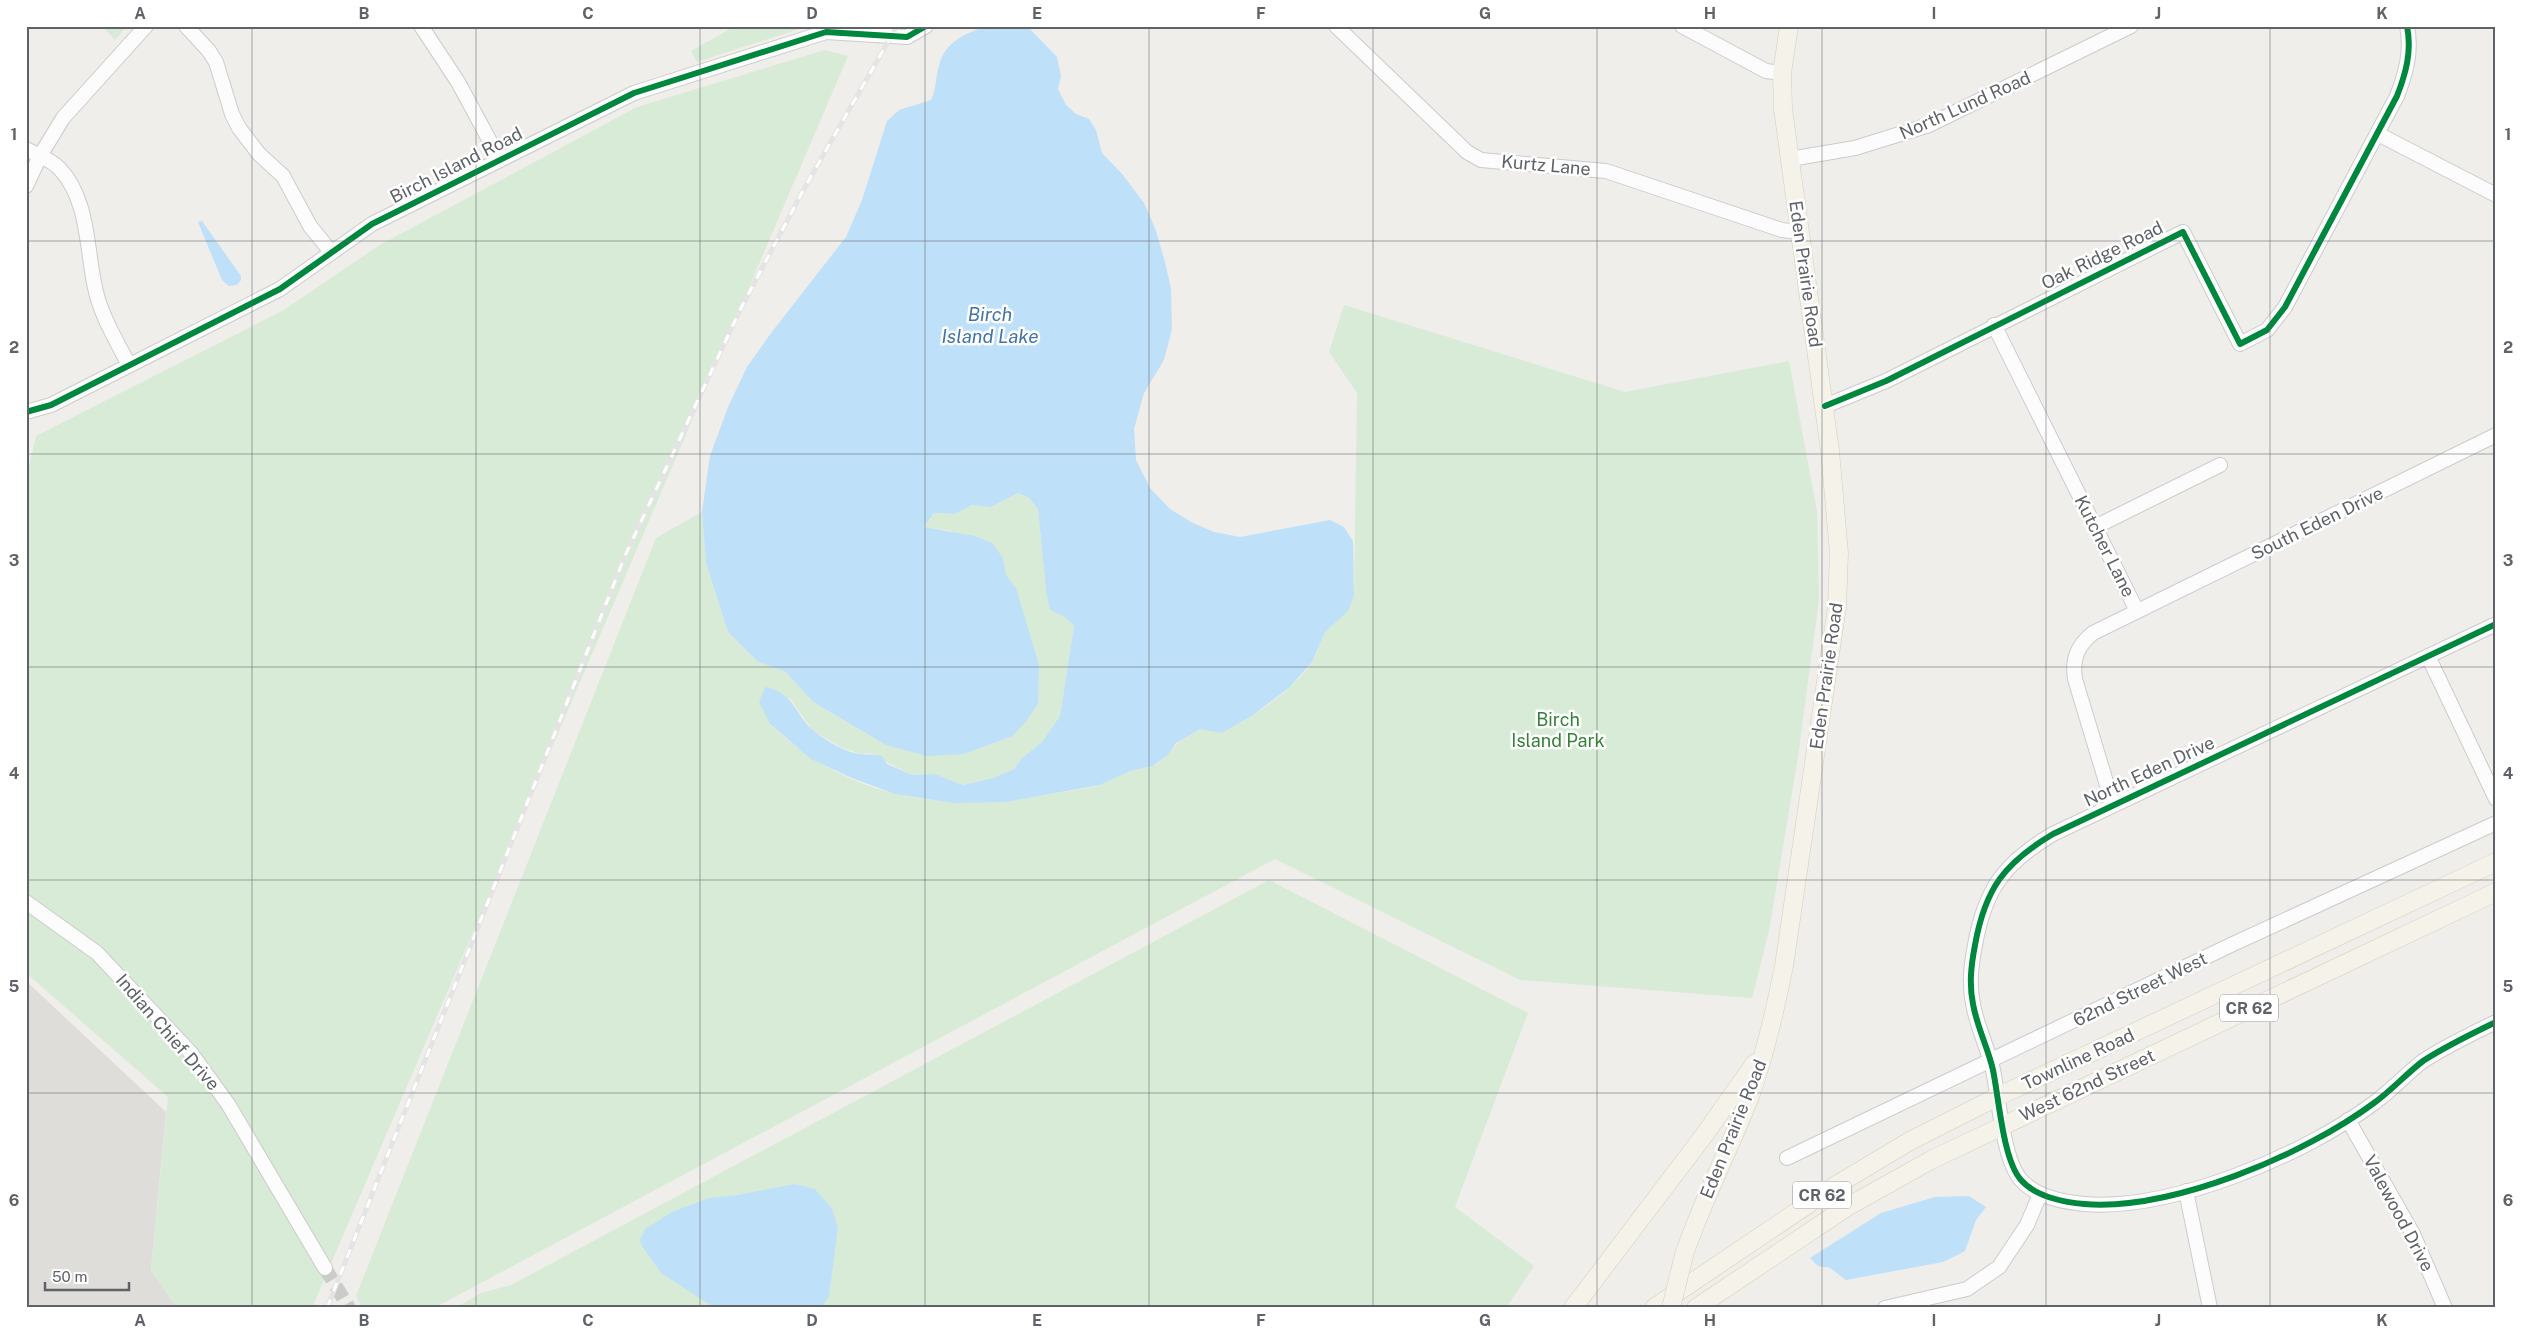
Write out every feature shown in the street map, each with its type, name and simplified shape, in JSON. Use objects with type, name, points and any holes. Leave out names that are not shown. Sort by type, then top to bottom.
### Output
[{"type":"main road","name":"Eden Prairie Road","points":[[1670,1308],[1684,1255],[1696,1220],[1749,1099],[1764,1050],[1784,966],[1837,607],[1839,554],[1825,406],[1783,109],[1782,73],[1789,26]]},
{"type":"main road","name":"Townline Road","points":[[1654,1308],[1846,1180],[1910,1141],[1997,1097],[2496,862]]},
{"type":"main road","name":"West 62nd Street","points":[[1696,1308],[1795,1240],[1866,1195],[2003,1124],[2496,892]]},
{"type":"main road","points":[[1573,1308],[1705,1134],[1764,1050]]},
{"type":"street","points":[[26,186],[40,156],[63,118],[146,26]]},
{"type":"street","points":[[186,26],[209,51],[216,62],[232,114],[239,128],[259,154],[282,176],[310,226],[331,252]]},
{"type":"street","points":[[421,26],[458,82],[500,160]]},
{"type":"street","name":"Birch Island Road","points":[[26,412],[51,405],[280,289],[372,224],[634,93],[826,32],[907,37],[926,26]]},
{"type":"street","name":"Kurtz Lane","points":[[1336,26],[1467,152],[1481,160],[1606,171],[1782,230],[1799,232]]},
{"type":"street","points":[[1682,26],[1766,71],[1782,73]]},
{"type":"street","name":"North Lund Road","points":[[1790,159],[1855,148],[1893,138],[1930,125],[2131,26]]},
{"type":"street","points":[[2406,26],[2408,58],[2404,78],[2378,134],[2496,195]]},
{"type":"street","name":"Oak Ridge Road","points":[[1825,406],[1886,380],[2183,232],[2240,344],[2267,330],[2281,313],[2378,134]]},
{"type":"street","points":[[26,149],[60,169],[78,201],[85,226],[96,294],[129,365]]},
{"type":"street","name":"Kutcher Lane","points":[[1994,325],[2137,612],[2093,633],[2083,641],[2076,652],[2074,666],[2113,805]]},
{"type":"street","name":"South Eden Drive","points":[[2137,612],[2496,435]]},
{"type":"street","points":[[2095,527],[2220,465]]},
{"type":"street","name":"North Eden Drive","points":[[2040,1194],[2020,1180],[2004,1138],[1991,1062],[1973,1007],[1971,988],[1971,969],[1983,908],[1995,885],[2011,864],[2031,847],[2113,805],[2496,624]]},
{"type":"street","points":[[2428,656],[2496,799]]},
{"type":"street","name":"62nd Street West","points":[[1787,1158],[1991,1062],[2224,948],[2496,823]]},
{"type":"street","name":"Indian Chief Drive","points":[[26,902],[97,954],[196,1059],[228,1104],[325,1268]]},
{"type":"street","points":[[1885,1308],[1967,1289],[1999,1267],[2027,1225],[2040,1194],[2084,1204],[2129,1203],[2186,1191],[2265,1165],[2348,1120],[2375,1103],[2423,1062],[2496,1022]]},
{"type":"street","name":"Valewood Drive","points":[[2348,1120],[2413,1234],[2446,1308]]},
{"type":"street","points":[[2186,1191],[2210,1308]]},
{"type":"shaded area","points":[[26,981],[166,1112],[151,1270],[177,1308],[26,1308]]},
{"type":"green space","points":[[102,26],[127,26],[115,40]]},
{"type":"green space","points":[[735,26],[808,26],[697,62],[691,51]]},
{"type":"green space","points":[[825,50],[848,56],[312,1308],[177,1308],[151,1270],[168,1097],[26,973],[26,479],[36,436],[284,310],[378,246],[637,107]]},
{"type":"green space","name":"Birch Island Park","points":[[1344,305],[1625,392],[1789,361],[1817,511],[1819,599],[1798,757],[1769,931],[1752,998],[1520,980],[1275,859],[434,1308],[363,1308],[356,1296],[656,538],[702,512],[706,563],[728,632],[757,661],[786,672],[813,702],[886,745],[964,754],[1013,736],[1016,588],[1006,575],[1003,558],[949,530],[924,528],[934,513],[955,514],[972,505],[991,507],[1018,493],[1029,498],[1038,509],[1046,591],[1074,626],[1060,716],[1042,742],[1022,758],[1014,769],[993,778],[963,785],[935,774],[912,775],[869,753],[860,754],[841,747],[813,731],[790,698],[770,724],[800,750],[832,770],[865,785],[899,795],[971,802],[1009,800],[1100,785],[1127,772],[1151,767],[1160,762],[1180,740],[1192,731],[1202,729],[1222,733],[1271,703],[1303,674],[1312,662],[1324,634],[1351,602],[1354,595],[1357,393],[1329,352]]},
{"type":"green space","points":[[1269,880],[1528,1013],[1455,1207],[1534,1266],[1506,1308],[455,1308],[481,1293],[511,1285]]},
{"type":"water","name":"Birch Island Lake","points":[[990,26],[1028,27],[1057,57],[1061,76],[1058,89],[1066,105],[1076,114],[1089,119],[1096,130],[1102,153],[1123,175],[1144,203],[1155,228],[1171,289],[1172,329],[1164,360],[1144,393],[1134,429],[1136,460],[1150,488],[1170,509],[1191,522],[1214,532],[1240,537],[1330,520],[1344,527],[1353,541],[1354,595],[1348,611],[1325,632],[1312,662],[1290,687],[1253,715],[1222,733],[1200,729],[1176,743],[1168,755],[1153,766],[1130,771],[1100,785],[1005,802],[954,803],[895,794],[852,778],[811,759],[770,724],[759,702],[765,687],[775,690],[789,699],[808,725],[824,739],[854,753],[882,756],[887,764],[912,775],[935,774],[963,785],[993,778],[1014,769],[1022,758],[1042,742],[1060,716],[1074,626],[1065,617],[1050,610],[1046,591],[1038,509],[1029,498],[1018,493],[991,507],[972,505],[955,514],[934,513],[924,527],[975,536],[992,543],[1003,558],[1006,575],[1016,588],[1039,665],[1038,704],[1013,736],[964,754],[927,756],[886,745],[813,702],[786,672],[757,661],[728,632],[706,563],[702,512],[710,456],[728,407],[747,367],[771,333],[846,237],[862,200],[887,121],[899,110],[931,100],[939,66],[946,50],[958,39],[973,31]]},
{"type":"water","points":[[202,221],[241,276],[241,280],[237,285],[229,286],[222,280],[198,222]]},
{"type":"water","points":[[795,1184],[815,1189],[832,1209],[838,1228],[829,1296],[821,1308],[715,1308],[661,1273],[642,1246],[640,1240],[645,1229],[672,1212],[709,1198],[738,1195]]},
{"type":"water","points":[[1969,1196],[1986,1207],[1976,1220],[1965,1251],[1943,1262],[1846,1280],[1830,1268],[1818,1266],[1810,1258],[1881,1213],[1935,1197]]},
{"type":"tunnel","points":[[325,1268],[349,1308]]},
{"type":"railway","points":[[327,1308],[625,556],[741,308],[805,187],[897,26]]},
{"type":"cycle path","points":[[26,412],[51,405],[280,289],[372,224],[634,93],[826,32],[907,37],[926,26]]},
{"type":"cycle path","points":[[1825,406],[1886,381],[2183,232],[2240,344],[2267,330],[2285,307],[2397,96],[2407,62],[2409,44],[2407,26]]},
{"type":"cycle path","points":[[2496,624],[2053,834],[2036,845],[2009,867],[1991,893],[1979,925],[1972,960],[1971,982],[1975,1013],[1993,1070],[2002,1128],[2015,1171],[2027,1186],[2042,1195],[2067,1202],[2084,1204],[2119,1204],[2157,1198],[2196,1189],[2236,1176],[2275,1160],[2345,1123],[2381,1098],[2423,1061],[2496,1022]]}]
